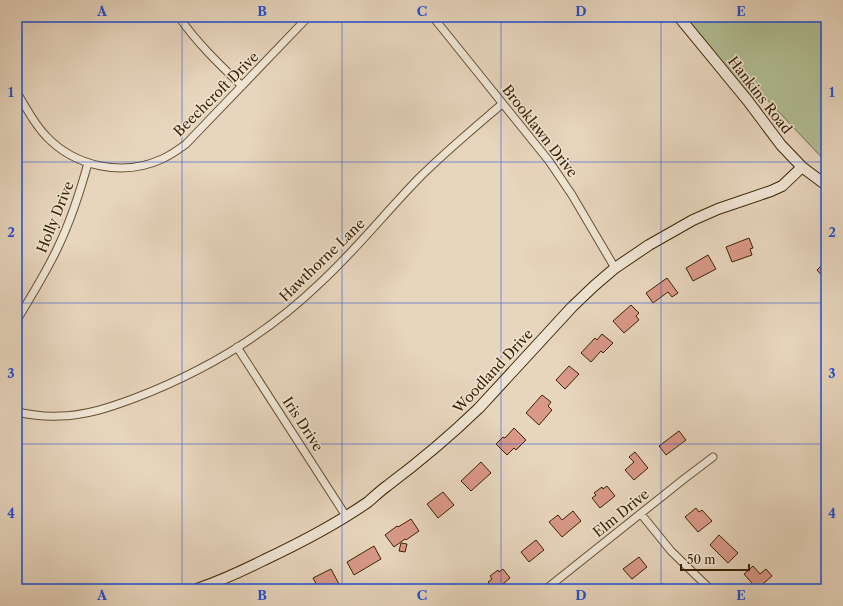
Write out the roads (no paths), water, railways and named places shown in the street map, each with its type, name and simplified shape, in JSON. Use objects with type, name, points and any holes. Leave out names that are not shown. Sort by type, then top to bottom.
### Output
[{"type":"street","points":[[179,17],[215,60],[242,86]]},
{"type":"street","name":"Beechcroft Drive","points":[[17,92],[36,126],[56,146],[68,154],[88,163],[109,168],[132,167],[148,164],[174,153],[186,144],[308,17]]},
{"type":"street","name":"Brooklawn Drive","points":[[433,17],[549,161],[572,195],[615,268]]},
{"type":"street","name":"Hankins Road","points":[[679,17],[781,144],[802,167],[826,185]]},
{"type":"street","name":"Hawthorne Lane","points":[[17,412],[34,415],[59,416],[105,408],[156,390],[189,374],[237,347],[269,326],[319,285],[433,164],[502,104]]},
{"type":"street","name":"Holly Drive","points":[[17,320],[43,277],[58,248],[80,192],[88,163]]},
{"type":"street","name":"Woodland Drive","points":[[197,589],[208,587],[286,550],[311,537],[368,502],[462,425],[572,307],[615,268],[649,245],[693,220],[718,209],[782,186],[802,167]]},
{"type":"street","name":"Iris Drive","points":[[237,347],[346,516]]},
{"type":"street","name":"Elm Drive","points":[[546,589],[713,457]]},
{"type":"street","points":[[641,514],[672,550],[710,589]]}]
